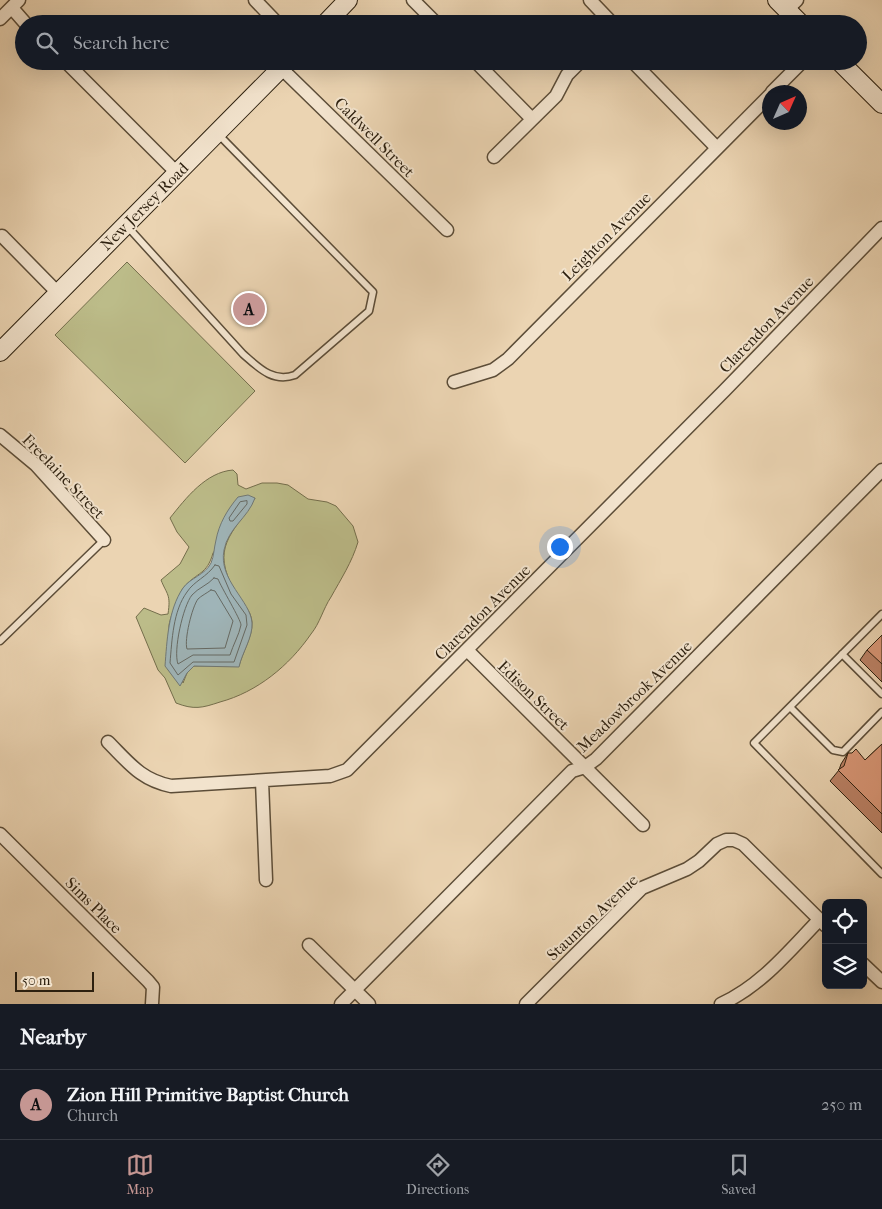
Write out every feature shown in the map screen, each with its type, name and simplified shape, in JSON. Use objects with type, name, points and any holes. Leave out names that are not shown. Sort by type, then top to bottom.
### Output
[{"type":"street","points":[[255,0],[269,15]]},
{"type":"street","points":[[333,15],[348,0]]},
{"type":"street","points":[[413,0],[428,15]]},
{"type":"street","points":[[590,0],[604,15]]},
{"type":"street","points":[[787,3],[795,15]]},
{"type":"street","points":[[0,19],[15,4],[21,15]]},
{"type":"street","points":[[74,70],[177,173]]},
{"type":"street","name":"New Jersey Road","points":[[0,352],[278,70]]},
{"type":"street","name":"Caldwell Street","points":[[290,70],[447,230]]},
{"type":"street","points":[[484,70],[532,118]]},
{"type":"street","points":[[494,157],[556,96],[567,75],[572,70]]},
{"type":"street","points":[[641,70],[716,147]]},
{"type":"street","name":"Leighton Avenue","points":[[780,85],[794,70]]},
{"type":"street","points":[[848,70],[882,104]]},
{"type":"street","name":"Leighton Avenue","points":[[454,382],[493,370],[508,359],[762,103]]},
{"type":"street","name":"Clarendon Avenue","points":[[108,742],[140,775],[155,783],[171,786],[330,776],[347,770],[882,228]]},
{"type":"street","points":[[2,236],[58,293]]},
{"type":"street","name":"Freelaine Street","points":[[0,435],[36,466],[104,540]]},
{"type":"street","name":"Meadowbrook Avenue","points":[[341,1004],[572,771],[585,767],[596,759],[882,470]]},
{"type":"street","name":"Edison Street","points":[[467,650],[643,825]]},
{"type":"street","points":[[262,781],[266,880]]},
{"type":"street","name":"Sims Place","points":[[0,834],[148,981],[153,987],[152,1004]]},
{"type":"street","name":"Staunton Avenue","points":[[526,1004],[642,888],[687,870],[717,844],[726,840],[734,840],[743,844],[822,923]]},
{"type":"street","points":[[721,1004],[746,991],[759,981],[822,923]]},
{"type":"street","points":[[309,945],[368,1004]]},
{"type":"street","points":[[867,968],[882,982]]},
{"type":"lane","points":[[125,224],[243,354],[264,372],[275,378],[284,379],[295,375],[369,311],[373,292],[217,133]]},
{"type":"lane","points":[[0,641],[104,540]]},
{"type":"lane","points":[[882,614],[754,743],[882,874]]},
{"type":"lane","points":[[842,654],[882,694]]},
{"type":"lane","points":[[790,707],[833,750],[838,752],[843,752],[882,712]]},
{"type":"green space","points":[[127,262],[255,391],[185,463],[55,335]]},
{"type":"green space","points":[[233,470],[237,474],[238,485],[246,489],[262,483],[288,485],[308,499],[327,502],[336,506],[353,526],[358,542],[314,630],[293,657],[271,676],[247,692],[203,707],[188,707],[176,703],[165,678],[158,670],[136,617],[144,608],[161,615],[168,614],[169,598],[161,580],[180,564],[189,547],[177,532],[170,518],[197,487],[223,472]],"holes":[[[255,498],[232,532],[224,552],[224,563],[228,576],[235,592],[248,610],[252,622],[249,639],[239,666],[194,666],[187,673],[183,683],[169,631],[169,623],[175,606],[184,587],[205,569],[213,553]]]},
{"type":"water","points":[[248,495],[255,498],[226,542],[223,561],[230,580],[250,615],[252,628],[249,639],[239,667],[194,666],[187,673],[180,686],[165,666],[169,626],[174,606],[183,588],[205,571],[211,563],[219,528],[230,507],[238,497]]},
{"type":"building","points":[[882,635],[882,664],[867,650]]},
{"type":"building","points":[[882,744],[882,814],[838,770],[844,766],[848,753],[852,753],[856,749],[865,760]]},
{"type":"place","name":"Zion Hill Primitive Baptist Church","points":[[249,309]]}]
